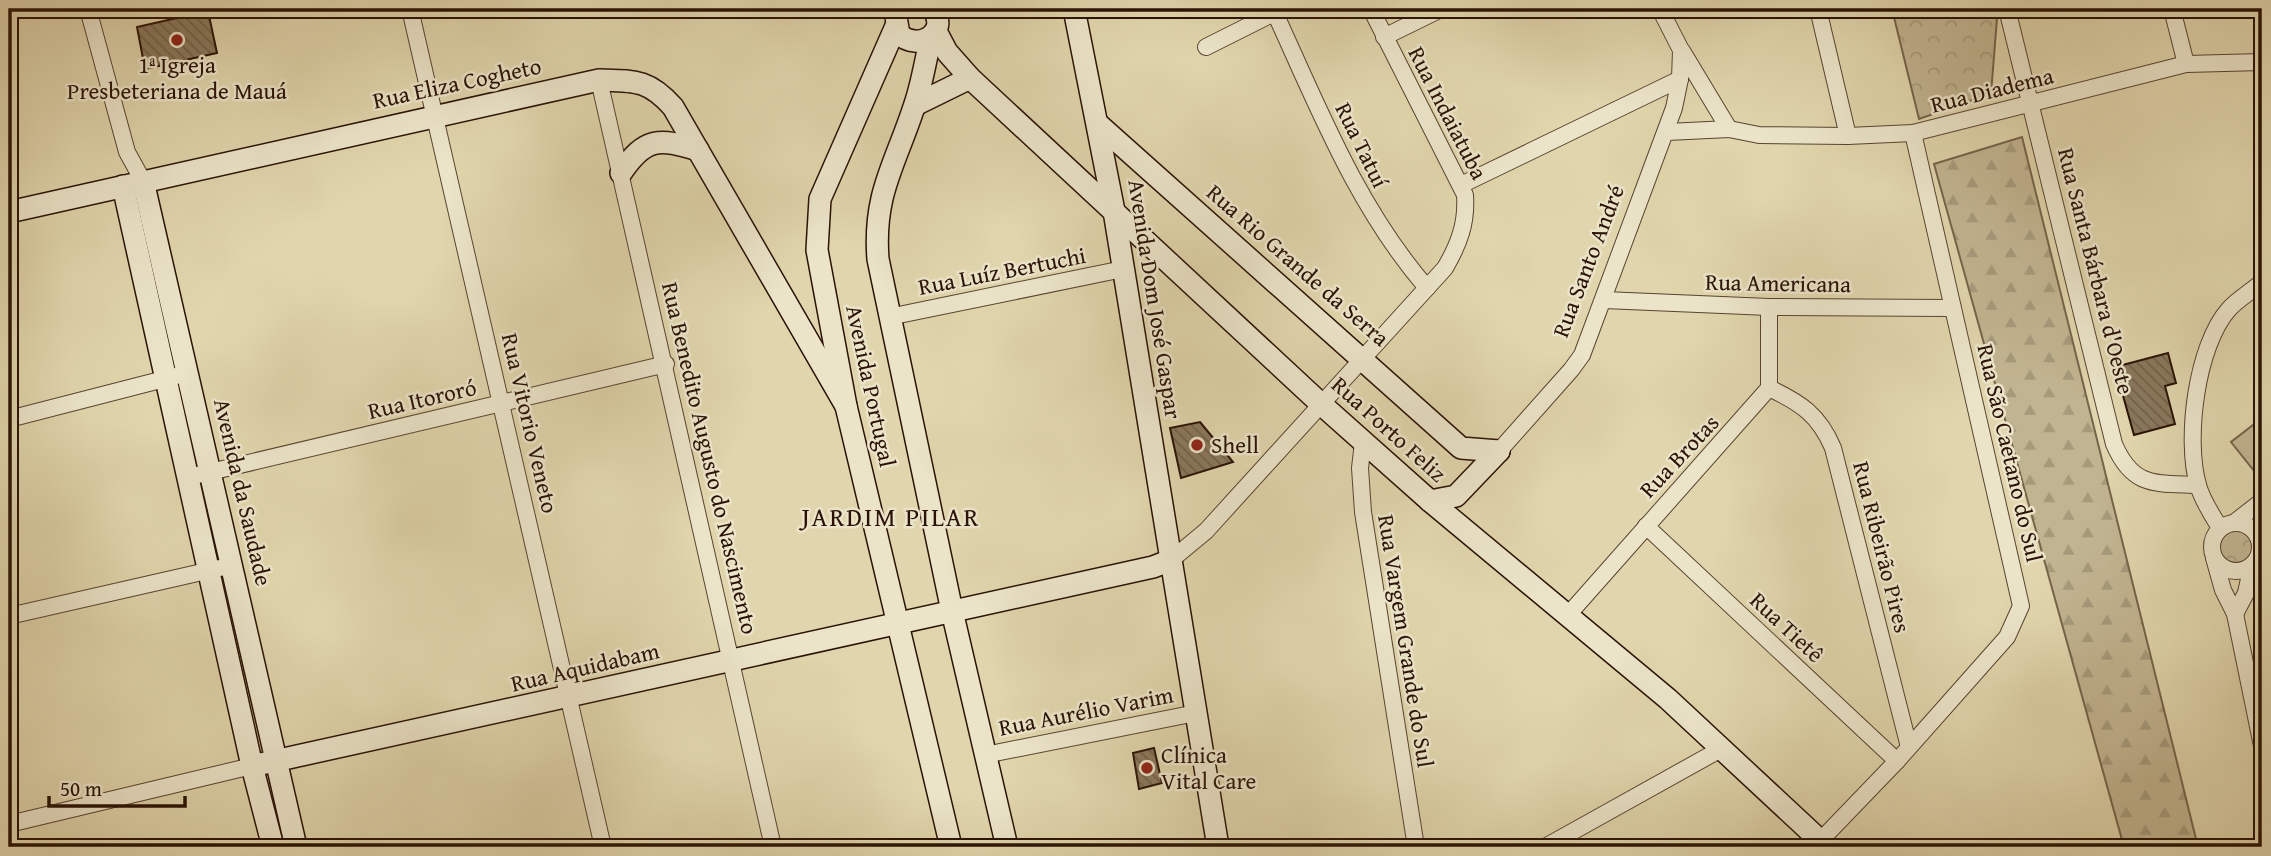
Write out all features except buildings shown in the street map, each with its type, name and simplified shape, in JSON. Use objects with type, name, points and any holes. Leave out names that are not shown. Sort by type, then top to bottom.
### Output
[{"type":"street","name":"Avenida da Saudade","points":[[88,9],[127,152],[167,379],[272,847]]},
{"type":"street","name":"Rua Vitorio Veneto","points":[[410,9],[603,847]]},
{"type":"street","points":[[898,17],[905,40],[914,43],[933,34],[938,22],[933,9]]},
{"type":"street","name":"Avenida Dom José Gaspar","points":[[1074,9],[1124,269],[1218,847]]},
{"type":"street","name":"Rua Indaiatuba","points":[[1171,560],[1206,531],[1445,268],[1463,229],[1466,210],[1461,186],[1371,9]]},
{"type":"street","points":[[1384,37],[1441,9]]},
{"type":"street","name":"Rua Santo André","points":[[1460,491],[1572,370],[1604,300],[1667,132],[1680,79],[1681,50],[1660,9]]},
{"type":"street","points":[[1818,9],[1848,136]]},
{"type":"street","name":"Rua Santa Bárbara d'Oeste","points":[[2007,9],[2114,444],[2130,473],[2143,481],[2198,485]]},
{"type":"street","points":[[2172,9],[2186,64]]},
{"type":"street","points":[[1206,47],[1279,11]]},
{"type":"street","name":"Rua Tatuí","points":[[1279,11],[1341,158],[1391,243],[1427,288]]},
{"type":"street","name":"Avenida Portugal","points":[[898,17],[820,199],[817,250],[846,406],[951,847]]},
{"type":"street","name":"Rua Porto Feliz","points":[[933,34],[970,78],[1321,404],[1465,531],[1668,699],[1820,845]]},
{"type":"street","name":"Avenida Portugal","points":[[933,34],[915,105],[882,192],[876,225],[889,317],[952,611],[1007,847]]},
{"type":"street","points":[[1681,50],[1729,130]]},
{"type":"street","name":"Rua Diadema","points":[[1667,132],[1729,130],[1759,135],[1848,136],[1913,133],[2186,64],[2262,62]]},
{"type":"street","points":[[915,105],[970,78]]},
{"type":"street","points":[[1461,186],[1680,79]]},
{"type":"street","name":"Rua Eliza Cogheto","points":[[9,212],[435,114],[598,80],[637,81],[657,90],[673,107],[797,317],[846,406]]},
{"type":"street","name":"Rua Benedito Augusto do Nascimento","points":[[598,80],[666,364],[773,847]]},
{"type":"street","name":"Rua Rio Grande da Serra","points":[[1098,124],[1364,358],[1461,448]]},
{"type":"street","name":"Rua São Caetano do Sul","points":[[1820,845],[2007,637],[2021,606],[1913,133]]},
{"type":"street","points":[[621,173],[635,153],[656,142],[672,142],[698,150]]},
{"type":"street","name":"Avenida da Saudade","points":[[133,184],[189,373],[274,762],[296,847]]},
{"type":"street","name":"Rua Luíz Bertuchi","points":[[889,317],[1124,269]]},
{"type":"street","points":[[2235,614],[2246,593],[2252,565],[2259,554],[2261,542],[2253,529],[2227,525],[2198,485],[2193,442],[2197,394],[2211,338],[2229,309],[2262,282]]},
{"type":"street","name":"Rua Americana","points":[[1604,300],[1769,307],[1952,308]]},
{"type":"street","points":[[1769,307],[1769,387]]},
{"type":"street","points":[[797,317],[830,320]]},
{"type":"street","name":"Rua Itororó","points":[[189,477],[666,364]]},
{"type":"street","points":[[9,419],[189,373]]},
{"type":"street","name":"Rua Brotas","points":[[1568,615],[1755,408],[1769,387]]},
{"type":"street","name":"Rua Ribeirão Pires","points":[[1769,387],[1812,411],[1824,427],[1833,447],[1909,747]]},
{"type":"street","name":"Rua Vargem Grande do Sul","points":[[1363,442],[1360,468],[1363,512],[1416,847]]},
{"type":"street","points":[[1465,531],[1460,491],[1461,448],[1499,451]]},
{"type":"street","points":[[1430,501],[1460,491]]},
{"type":"street","points":[[2262,501],[2227,525],[2212,541],[2223,590],[2235,614],[2262,746]]},
{"type":"street","name":"Rua Tietê","points":[[1646,527],[1897,761]]},
{"type":"street","points":[[2214,558],[2232,571],[2252,565]]},
{"type":"street","name":"Rua Aquidabam","points":[[9,824],[252,766],[1153,567],[1171,560]]},
{"type":"street","points":[[9,616],[233,565]]},
{"type":"street","name":"Rua Aurélio Varim","points":[[985,755],[1196,713]]},
{"type":"street","points":[[1545,847],[1721,749]]},
{"type":"green space","points":[[1892,9],[1995,9],[1997,18],[1991,94],[1919,119]]},
{"type":"green space","points":[[2022,137],[2198,847],[2124,847],[1934,164]]},
{"type":"green space","points":[[2262,418],[2262,466],[2255,472],[2231,442]]},
{"type":"green space","points":[[2237,525],[2252,532],[2259,547],[2252,562],[2237,569],[2222,562],[2215,547],[2222,532]]},
{"type":"place","name":"1ª Igreja Presbeteriana de Mauá","points":[[177,40]]},
{"type":"place","name":"Shell","points":[[1197,445]]},
{"type":"place","name":"Clínica Vital Care","points":[[1147,768]]},
{"type":"district","name":"JARDIM PILAR","points":[[891,517]]}]
